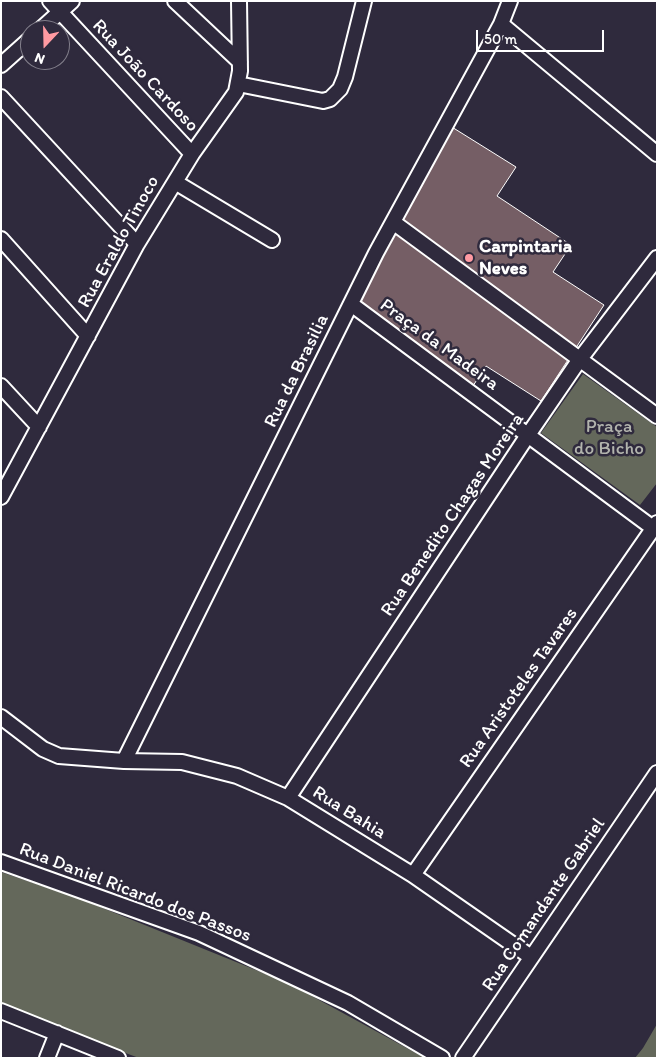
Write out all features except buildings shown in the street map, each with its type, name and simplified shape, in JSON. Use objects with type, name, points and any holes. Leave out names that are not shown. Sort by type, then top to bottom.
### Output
[{"type":"street","name":"Rua João Cardoso","points":[[50,1],[192,154]]},
{"type":"street","points":[[51,20],[72,1]]},
{"type":"street","points":[[175,1],[240,62]]},
{"type":"street","name":"Rua Eraldo Tinoco","points":[[1,497],[137,244],[192,154],[229,103],[238,84],[240,62],[239,1]]},
{"type":"street","points":[[238,84],[327,101],[340,89],[364,1]]},
{"type":"street","name":"Rua da Brasilia","points":[[124,761],[351,304],[393,222],[501,24],[510,1]]},
{"type":"street","points":[[501,24],[657,154]]},
{"type":"street","points":[[1,65],[20,48]]},
{"type":"street","points":[[1,97],[137,244]]},
{"type":"street","points":[[175,182],[272,240]]},
{"type":"street","points":[[393,222],[657,416]]},
{"type":"street","points":[[1,239],[88,336]]},
{"type":"street","name":"Rua Benedito Chagas Moreira","points":[[288,798],[528,435],[580,359],[657,258]]},
{"type":"street","name":"Praça da Madeira","points":[[351,304],[655,526]]},
{"type":"street","points":[[1,386],[39,427]]},
{"type":"street","name":"Rua Aristoteles Tavares","points":[[413,875],[655,526]]},
{"type":"street","name":"Rua Bahia","points":[[1,717],[52,754],[74,758],[182,762],[208,767],[237,776],[288,798],[413,875],[531,957]]},
{"type":"street","name":"Rua Comandante Gabriel","points":[[464,1058],[657,773]]},
{"type":"street","name":"Rua Daniel Ricardo dos Passos","points":[[1,862],[198,933],[348,1003],[442,1058]]},
{"type":"street","points":[[1,1011],[118,1058]]},
{"type":"street","points":[[47,1058],[57,1033]]},
{"type":"green space","name":"Praça do Bicho","points":[[583,374],[657,427],[657,483],[640,505],[541,433]]},
{"type":"green space","points":[[1,872],[78,898],[288,983],[425,1058],[139,1058],[1,1007]]},
{"type":"green space","points":[[657,1024],[657,1058],[635,1058],[643,1048]]},
{"type":"place","name":"Carpintaria Neves","points":[[469,258]]}]
